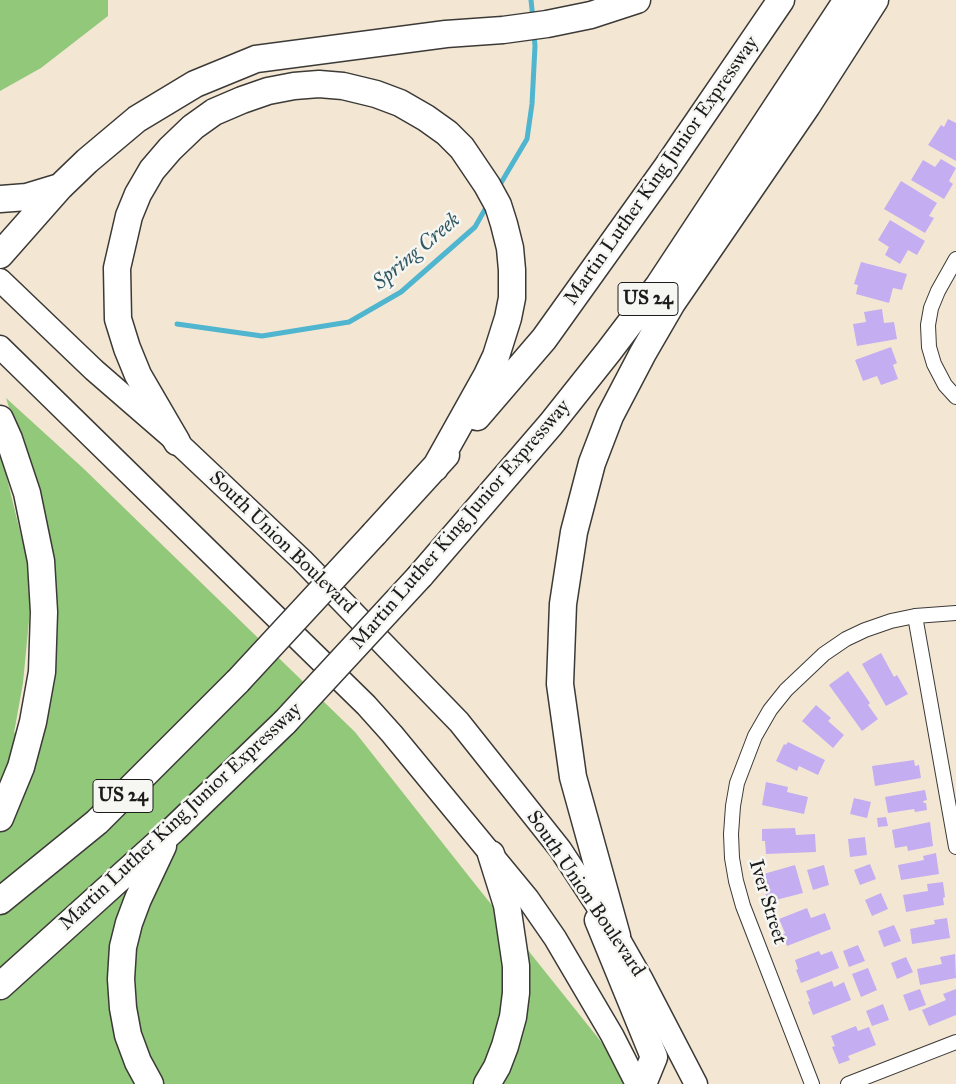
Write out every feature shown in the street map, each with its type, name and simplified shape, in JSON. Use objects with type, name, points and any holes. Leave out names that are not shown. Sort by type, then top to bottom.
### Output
[{"type":"highway","points":[[0,255],[60,187],[136,119],[195,84],[247,63],[330,48],[547,24],[591,15],[638,0]]},
{"type":"highway","name":"Martin Luther King Junior Expressway","points":[[0,901],[97,822],[238,681],[435,468],[544,339],[667,167],[781,0]]},
{"type":"highway","name":"Martin Luther King Junior Expressway","points":[[0,986],[173,830],[285,722],[420,576],[551,424],[659,285],[847,0]]},
{"type":"highway","points":[[617,936],[573,777],[560,684],[564,604],[574,532],[592,463],[610,416],[642,353],[672,303],[806,106],[875,0]]},
{"type":"highway","points":[[177,442],[138,375],[118,320],[117,268],[129,216],[138,194],[152,170],[170,149],[193,127],[214,112],[268,91],[294,86],[343,86],[376,94],[400,103],[447,133],[462,148],[487,185],[498,205],[508,240],[512,270],[512,298],[496,356],[488,375],[435,468]]},
{"type":"highway","points":[[0,199],[27,197],[60,187]]},
{"type":"highway","points":[[0,420],[9,439],[27,493],[41,561],[44,612],[42,672],[32,722],[21,767],[0,818]]},
{"type":"highway","points":[[150,1084],[138,1062],[128,1035],[123,1008],[121,979],[123,947],[138,899],[159,853],[173,830]]},
{"type":"highway","points":[[487,1084],[505,1046],[513,1017],[516,993],[516,966],[507,905],[491,854]]},
{"type":"highway","points":[[586,889],[654,1057],[643,1084]]},
{"type":"main road","name":"South Union Boulevard","points":[[0,280],[94,370],[177,442],[302,560],[459,722],[560,849],[617,936],[647,988],[696,1084]]},
{"type":"main road","points":[[0,347],[366,705],[528,899],[555,938],[612,1035],[637,1084]]},
{"type":"street","points":[[956,260],[938,290],[931,308],[928,325],[929,347],[934,364],[945,385],[956,397]]},
{"type":"street","name":"Iver Street","points":[[812,1084],[743,906],[736,881],[732,858],[731,834],[737,783],[755,736],[770,710],[786,690],[824,654],[852,636],[891,621],[915,616],[956,612]]},
{"type":"street","points":[[915,616],[956,848]]},
{"type":"street","points":[[848,1084],[956,1042]]},
{"type":"green space","points":[[0,0],[108,0],[108,16],[41,68],[0,91]]},
{"type":"green space","points":[[6,398],[84,469],[355,732],[635,1084],[0,1084],[0,450],[27,560],[30,610],[23,683],[14,733],[43,717],[27,465]]},
{"type":"building","points":[[948,119],[956,123],[956,161],[928,145],[941,125],[944,127]]},
{"type":"building","points":[[941,159],[956,168],[949,181],[953,184],[944,199],[911,180],[923,160],[935,167]]},
{"type":"building","points":[[901,181],[937,203],[929,216],[934,218],[925,233],[884,209]]},
{"type":"building","points":[[890,220],[925,241],[917,255],[908,250],[900,264],[885,255],[889,247],[878,240]]},
{"type":"building","points":[[861,262],[907,274],[902,290],[893,288],[889,303],[856,294],[858,285],[854,284]]},
{"type":"building","points":[[882,309],[884,323],[894,322],[897,339],[857,346],[853,324],[866,322],[864,312]]},
{"type":"building","points":[[891,347],[897,363],[893,365],[898,379],[881,385],[877,376],[863,381],[855,360]]},
{"type":"building","points":[[881,653],[894,677],[897,675],[908,694],[886,706],[862,664]]},
{"type":"building","points":[[848,671],[870,703],[868,705],[878,719],[862,731],[829,685]]},
{"type":"building","points":[[816,705],[831,718],[828,721],[844,735],[833,748],[802,721]]},
{"type":"building","points":[[788,742],[825,760],[818,775],[799,766],[797,771],[776,761],[784,744],[786,745]]},
{"type":"building","points":[[914,760],[915,766],[919,765],[921,778],[875,786],[872,766]]},
{"type":"building","points":[[766,782],[788,787],[787,792],[808,797],[804,814],[762,805]]},
{"type":"building","points":[[925,790],[927,800],[923,801],[926,803],[927,810],[915,812],[914,809],[888,813],[885,797]]},
{"type":"building","points":[[854,798],[871,802],[867,818],[850,814]]},
{"type":"building","points":[[886,817],[888,826],[878,827],[877,818]]},
{"type":"building","points":[[930,822],[933,846],[908,851],[907,846],[895,848],[892,830]]},
{"type":"building","points":[[795,828],[796,835],[815,834],[816,852],[766,854],[765,841],[762,841],[762,829]]},
{"type":"building","points":[[865,837],[867,855],[850,857],[848,839]]},
{"type":"building","points":[[936,853],[939,874],[901,880],[898,865],[924,860],[923,856]]},
{"type":"building","points":[[870,864],[876,879],[860,885],[854,870]]},
{"type":"building","points":[[795,865],[803,893],[768,902],[760,875]]},
{"type":"building","points":[[824,865],[829,885],[813,890],[807,870]]},
{"type":"building","points":[[943,882],[944,905],[906,912],[903,895],[928,891],[927,884]]},
{"type":"building","points":[[881,893],[888,909],[872,916],[865,900]]},
{"type":"building","points":[[807,908],[811,918],[825,913],[831,929],[787,946],[783,935],[785,933],[779,919]]},
{"type":"building","points":[[947,918],[950,938],[912,944],[910,929],[935,924],[934,920]]},
{"type":"building","points":[[894,925],[901,941],[884,947],[878,931]]},
{"type":"building","points":[[858,945],[865,961],[849,967],[843,951]]},
{"type":"building","points":[[819,951],[821,955],[832,951],[839,968],[801,983],[796,970],[798,969],[795,960]]},
{"type":"building","points":[[955,954],[956,978],[920,985],[917,969],[942,964],[940,957]]},
{"type":"building","points":[[906,957],[913,972],[897,979],[891,963]]},
{"type":"building","points":[[868,968],[877,990],[861,997],[852,974]]},
{"type":"building","points":[[832,981],[834,987],[844,982],[851,1000],[813,1015],[806,991]]},
{"type":"building","points":[[920,989],[926,1005],[909,1011],[903,995]]},
{"type":"building","points":[[956,989],[956,1015],[929,1026],[922,1010],[946,1000],[943,994]]},
{"type":"building","points":[[883,1004],[889,1020],[872,1026],[866,1011]]},
{"type":"building","points":[[856,1026],[858,1031],[869,1027],[876,1045],[848,1056],[850,1060],[839,1064],[832,1047],[835,1046],[831,1036]]},
{"type":"waterway","name":"Spring Creek","points":[[531,0],[533,19]]},
{"type":"waterway","name":"Spring Creek","points":[[498,188],[527,139],[532,104],[534,33]]},
{"type":"waterway","name":"Spring Creek","points":[[177,324],[262,336],[349,322],[401,292],[475,227],[488,204]]}]
